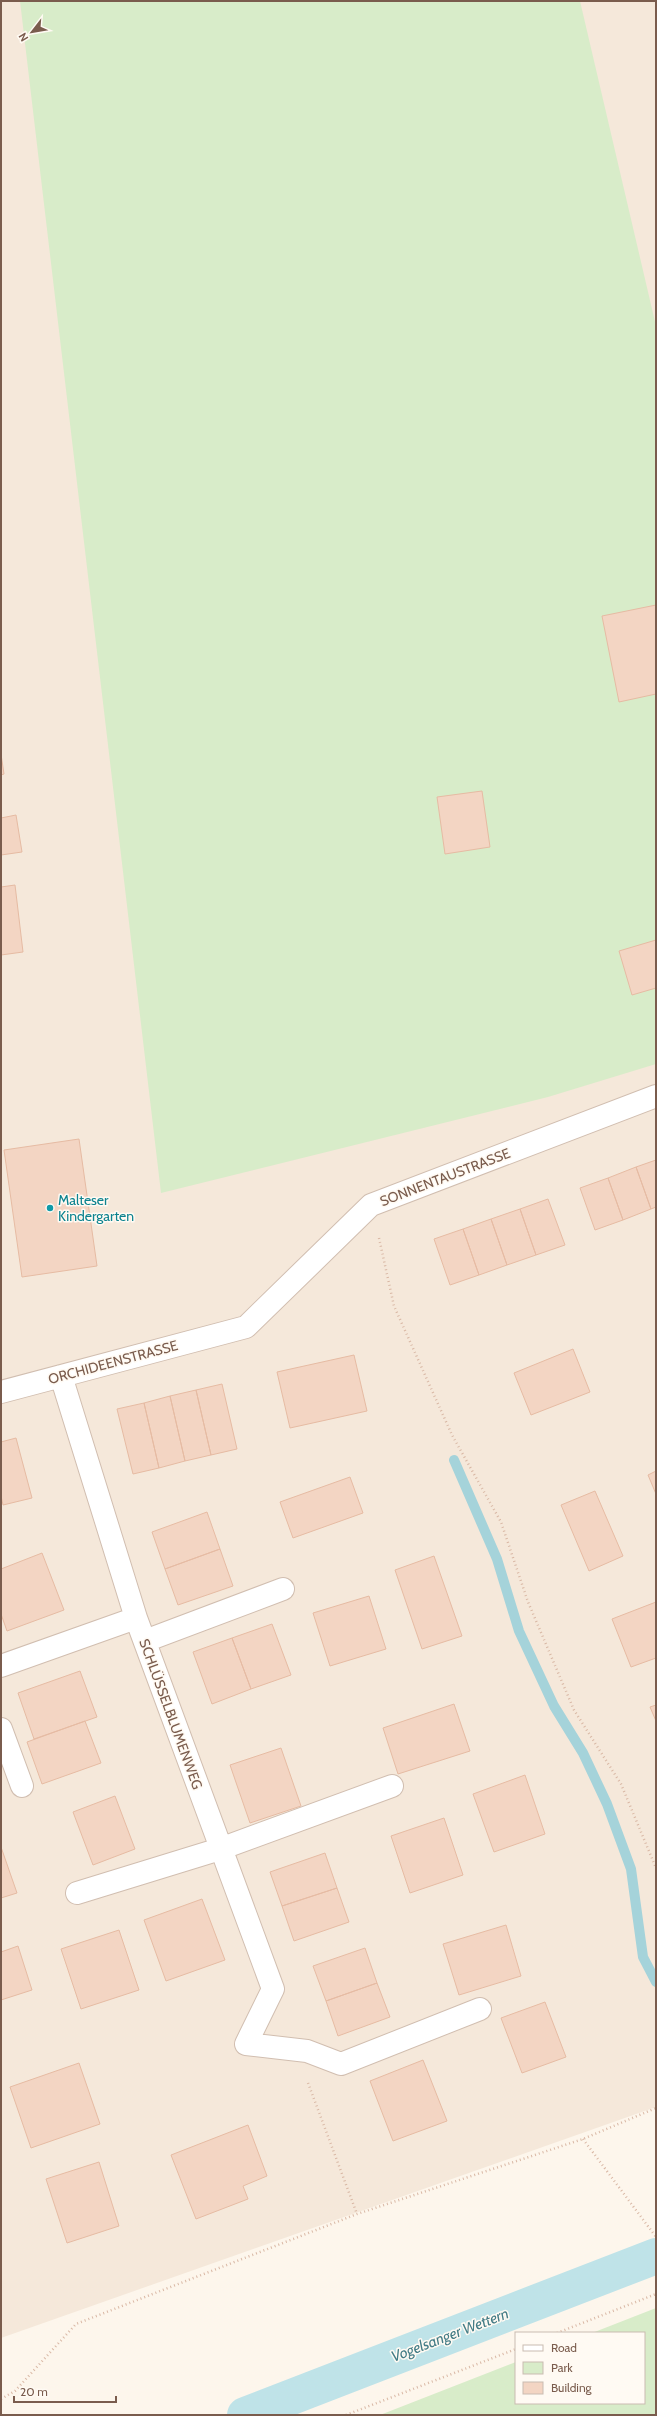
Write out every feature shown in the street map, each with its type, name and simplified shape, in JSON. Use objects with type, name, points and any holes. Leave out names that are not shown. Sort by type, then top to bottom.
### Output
[{"type":"street","name":"SONNENTAUSTRASSE","points":[[226,1333],[246,1326],[371,1205],[656,1096]]},
{"type":"street","name":"ORCHIDEENSTRASSE","points":[[1,1392],[226,1333]]},
{"type":"street","name":"SCHLÜSSELBLUMENWEG","points":[[61,1376],[136,1618],[220,1849],[273,1989],[246,2044],[307,2052],[341,2064],[480,2009]]},
{"type":"street","points":[[145,1641],[283,1589]]},
{"type":"street","points":[[1,1666],[136,1618]]},
{"type":"street","points":[[1,1729],[22,1786]]},
{"type":"street","points":[[77,1893],[220,1849],[392,1786]]},
{"type":"path","points":[[371,1205],[394,1306],[452,1435],[501,1522],[528,1602],[574,1710],[621,1784],[656,1868]]},
{"type":"path","points":[[307,2082],[357,2214]]},
{"type":"path","points":[[1,2399],[15,2391],[76,2324],[357,2214],[583,2139],[656,2108]]},
{"type":"path","points":[[583,2139],[656,2237]]},
{"type":"path","points":[[560,2332],[656,2294]]},
{"type":"path","points":[[346,2415],[515,2349]]},
{"type":"shaded area","points":[[1,1],[656,1],[656,2107],[1,2338]]},
{"type":"green space","points":[[20,1],[580,1],[656,326],[656,1064],[548,1097],[161,1193]]},
{"type":"green space","points":[[656,2308],[656,2415],[380,2415],[515,2362],[515,2404],[645,2404],[645,2332],[595,2332]]},
{"type":"building","points":[[656,605],[656,694],[619,702],[602,616]]},
{"type":"building","points":[[1,754],[4,774],[1,775]]},
{"type":"building","points":[[482,791],[490,847],[445,854],[437,797]]},
{"type":"building","points":[[16,815],[22,852],[1,855],[1,818]]},
{"type":"building","points":[[15,885],[23,952],[1,955],[1,887]]},
{"type":"building","points":[[656,940],[656,988],[632,995],[619,951]]},
{"type":"building","name":"Malteser Kindergarten","points":[[79,1139],[97,1266],[22,1277],[4,1150]]},
{"type":"building","points":[[656,1160],[656,1207],[651,1209],[636,1167]]},
{"type":"building","points":[[636,1167],[651,1209],[623,1220],[608,1178]]},
{"type":"building","points":[[608,1178],[623,1220],[595,1230],[580,1188]]},
{"type":"building","points":[[548,1199],[565,1245],[536,1255],[520,1209]]},
{"type":"building","points":[[520,1209],[536,1255],[507,1265],[491,1219]]},
{"type":"building","points":[[491,1219],[507,1265],[479,1275],[463,1229]]},
{"type":"building","points":[[463,1229],[479,1275],[450,1285],[434,1239]]},
{"type":"building","points":[[573,1349],[590,1392],[531,1415],[514,1373]]},
{"type":"building","points":[[354,1355],[367,1411],[290,1428],[277,1372]]},
{"type":"building","points":[[222,1384],[237,1449],[211,1455],[196,1390]]},
{"type":"building","points":[[196,1390],[211,1455],[185,1461],[170,1396]]},
{"type":"building","points":[[170,1396],[185,1461],[159,1468],[144,1403]]},
{"type":"building","points":[[144,1403],[159,1468],[133,1474],[117,1409]]},
{"type":"building","points":[[16,1438],[32,1498],[3,1505],[1,1496],[1,1442]]},
{"type":"building","points":[[656,1471],[656,1494],[648,1475]]},
{"type":"building","points":[[350,1477],[363,1513],[293,1538],[280,1502]]},
{"type":"building","points":[[595,1491],[623,1556],[589,1571],[561,1505]]},
{"type":"building","points":[[207,1512],[220,1549],[165,1569],[152,1532]]},
{"type":"building","points":[[220,1549],[233,1586],[178,1605],[165,1569]]},
{"type":"building","points":[[42,1553],[64,1610],[7,1631],[1,1614],[1,1569]]},
{"type":"building","points":[[434,1556],[462,1636],[422,1649],[395,1570]]},
{"type":"building","points":[[369,1596],[386,1649],[330,1666],[313,1613]]},
{"type":"building","points":[[656,1602],[656,1658],[631,1667],[612,1619]]},
{"type":"building","points":[[272,1624],[291,1675],[251,1689],[232,1638]]},
{"type":"building","points":[[232,1638],[251,1689],[212,1704],[193,1652]]},
{"type":"building","points":[[80,1671],[97,1717],[34,1739],[18,1693]]},
{"type":"building","points":[[454,1704],[470,1751],[398,1774],[383,1728]]},
{"type":"building","points":[[656,1705],[656,1721],[650,1707]]},
{"type":"building","points":[[85,1721],[101,1763],[42,1784],[27,1742]]},
{"type":"building","points":[[281,1748],[301,1806],[250,1823],[230,1765]]},
{"type":"building","points":[[525,1775],[545,1834],[494,1852],[473,1794]]},
{"type":"building","points":[[115,1796],[135,1849],[93,1865],[73,1812]]},
{"type":"building","points":[[444,1818],[463,1875],[410,1893],[391,1836]]},
{"type":"building","points":[[1,1847],[17,1893],[1,1898]]},
{"type":"building","points":[[325,1853],[337,1888],[282,1906],[270,1872]]},
{"type":"building","points":[[337,1888],[349,1922],[294,1941],[282,1906]]},
{"type":"building","points":[[202,1899],[225,1960],[166,1981],[144,1920]]},
{"type":"building","points":[[506,1925],[521,1976],[459,1995],[443,1944]]},
{"type":"building","points":[[119,1930],[139,1990],[81,2009],[61,1949]]},
{"type":"building","points":[[18,1946],[32,1990],[1,2000],[1,1952]]},
{"type":"building","points":[[365,1948],[377,1983],[326,2001],[313,1966]]},
{"type":"building","points":[[377,1983],[390,2017],[338,2036],[326,2001]]},
{"type":"building","points":[[545,2002],[566,2057],[522,2073],[501,2018]]},
{"type":"building","points":[[423,2060],[447,2121],[393,2141],[370,2081]]},
{"type":"building","points":[[79,2063],[100,2124],[31,2148],[10,2087]]},
{"type":"building","points":[[248,2125],[267,2176],[243,2186],[248,2199],[196,2219],[171,2155]]},
{"type":"building","points":[[99,2162],[119,2226],[67,2243],[46,2179]]},
{"type":"waterway","points":[[454,1460],[497,1559],[519,1631],[554,1706],[583,1753],[607,1804],[631,1869],[643,1957],[656,1982]]},
{"type":"waterway","name":"Vogelsanger Wettern","points":[[245,2415],[656,2256]]},
{"type":"place","name":"Malteser Kindergarten","points":[[50,1208]]}]
